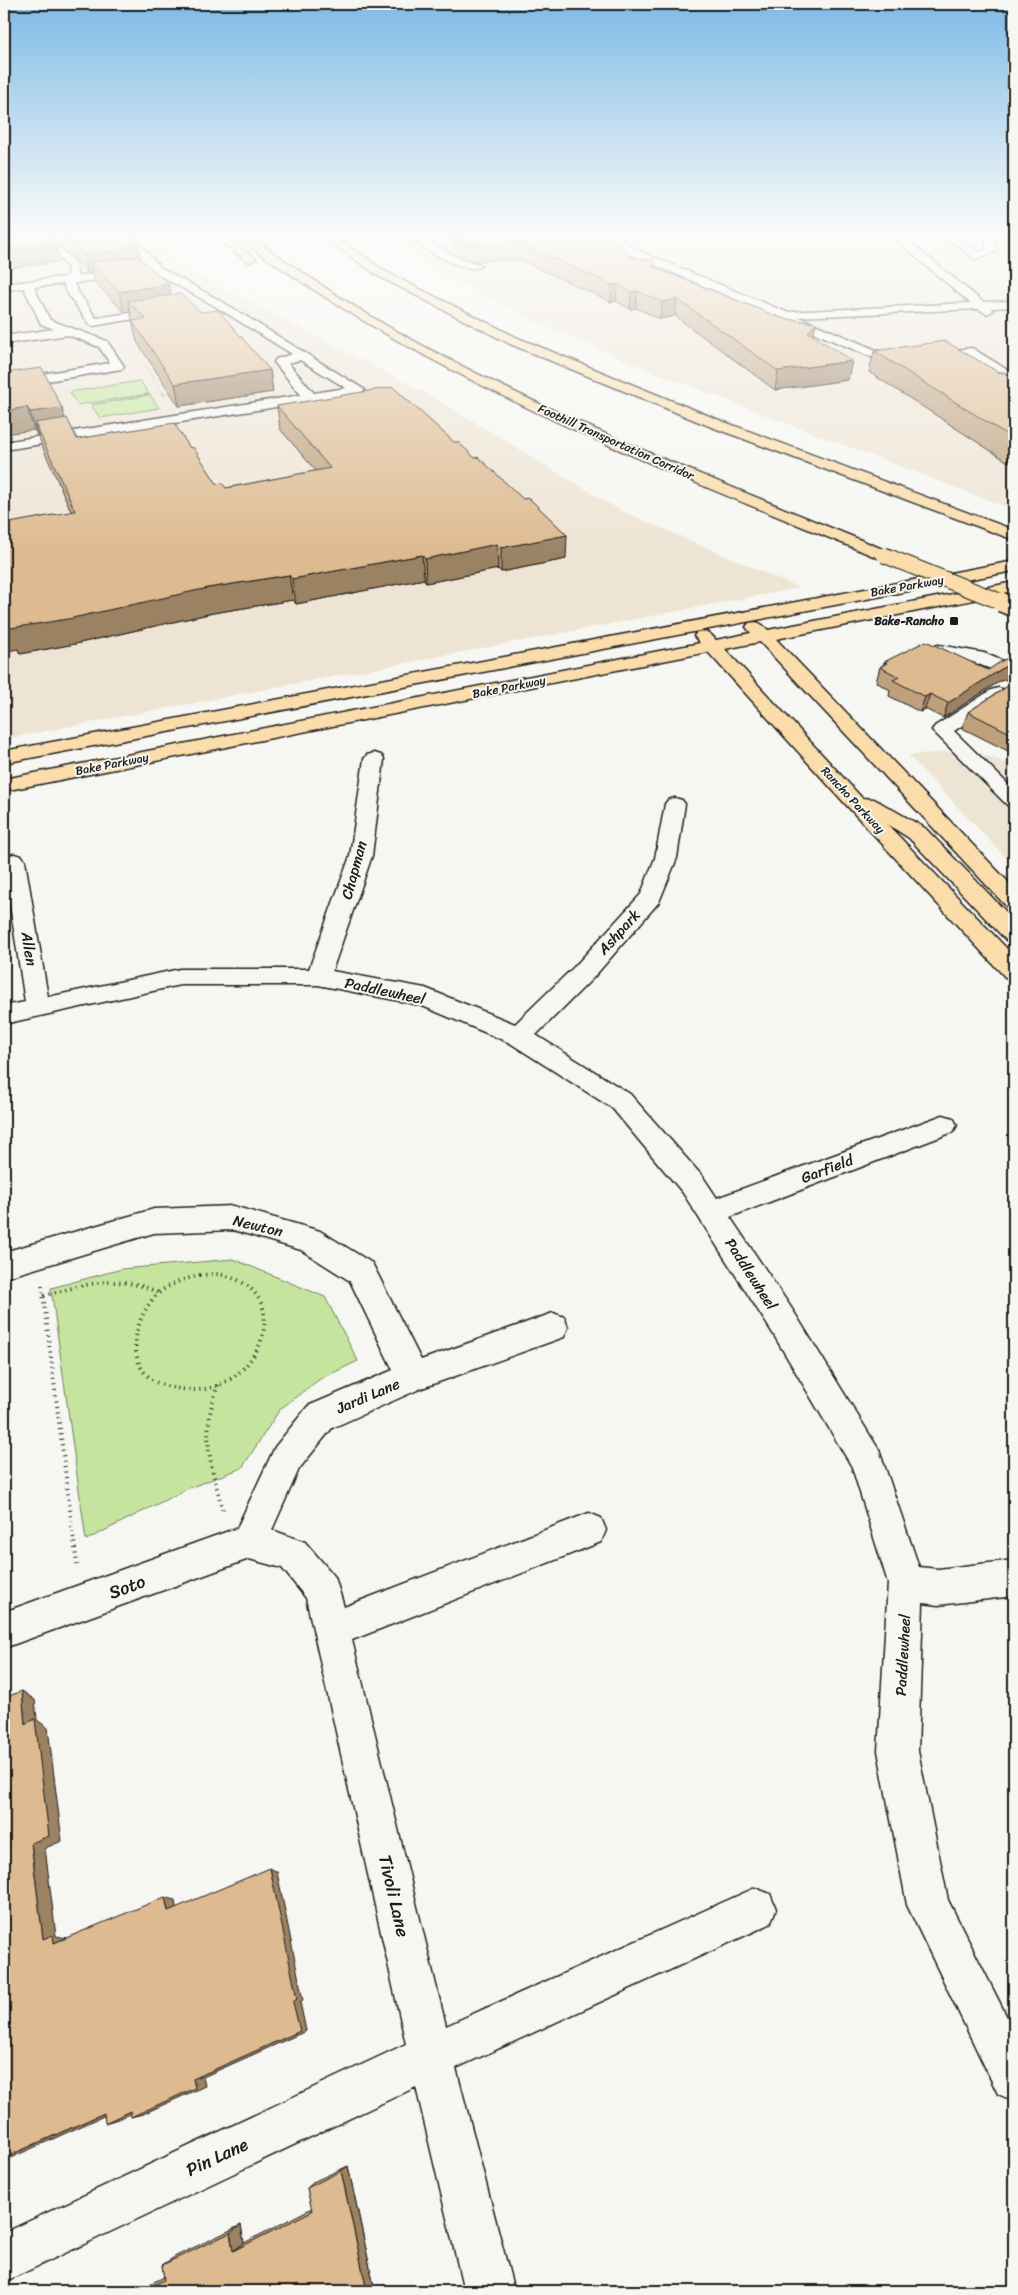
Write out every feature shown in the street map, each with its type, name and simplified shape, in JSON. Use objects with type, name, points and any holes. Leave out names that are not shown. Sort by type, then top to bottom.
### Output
[{"type":"main road","points":[[402,341],[430,356]]},
{"type":"main road","name":"Foothill Transportation Corridor","points":[[405,341],[430,356],[603,438],[1014,607]]},
{"type":"main road","points":[[514,341],[714,423],[1010,534]]},
{"type":"main road","name":"Bake Parkway","points":[[4,757],[1014,566]]},
{"type":"main road","name":"Bake Parkway","points":[[4,785],[1014,588]]},
{"type":"main road","points":[[744,618],[765,637],[1014,901]]},
{"type":"main road","name":"Rancho Parkway","points":[[694,628],[842,789],[1014,971]]},
{"type":"main road","points":[[842,789],[918,833],[1014,934]]},
{"type":"street","points":[[4,384],[118,366],[103,344],[96,341]]},
{"type":"street","points":[[4,446],[358,390],[279,341]]},
{"type":"street","points":[[846,341],[878,355],[905,360],[968,351],[1014,378]]},
{"type":"street","points":[[302,355],[280,362],[310,397]]},
{"type":"street","points":[[939,650],[978,657],[1007,678],[942,730],[1014,801]]},
{"type":"street","name":"Chapman","points":[[318,977],[361,856],[374,760]]},
{"type":"street","name":"Ashpark","points":[[519,1036],[584,972],[651,897],[666,858],[675,804]]},
{"type":"street","name":"Allen","points":[[14,861],[38,1008]]},
{"type":"street","name":"Paddlewheel","points":[[4,1015],[180,977],[318,977],[424,998],[519,1036],[621,1101],[692,1185],[711,1212],[783,1322],[867,1461],[906,1583],[898,1751],[928,1905],[1014,2078]]},
{"type":"street","name":"Garfield","points":[[711,1212],[943,1125]]},
{"type":"street","name":"Newton","points":[[4,1265],[154,1221],[233,1218],[310,1240],[361,1272],[413,1376]]},
{"type":"street","name":"Jardi Lane","points":[[241,1544],[286,1458],[320,1417],[413,1376],[553,1327]]},
{"type":"street","points":[[332,1630],[589,1530]]},
{"type":"street","name":"Soto","points":[[4,1630],[241,1544]]},
{"type":"street","name":"Tivoli Lane","points":[[241,1544],[293,1554],[322,1590],[431,2056],[489,2291]]},
{"type":"street","points":[[906,1583],[938,1587],[1014,1578]]},
{"type":"street","name":"Pin Lane","points":[[4,2258],[431,2056],[755,1909]]},
{"type":"path","points":[[39,1255],[82,1603]]},
{"type":"path","points":[[200,1275],[222,1275],[242,1282],[256,1294],[265,1310],[266,1329],[260,1349],[247,1366],[230,1380],[218,1385],[187,1391],[167,1387],[150,1377],[138,1363],[133,1346],[136,1327],[144,1310],[159,1293],[186,1279],[200,1275]]},
{"type":"path","points":[[44,1296],[99,1281],[122,1281],[146,1285],[159,1293]]},
{"type":"path","points":[[218,1385],[209,1411],[207,1439],[211,1464],[241,1544]]},
{"type":"shaded area","points":[[4,341],[325,341],[431,396],[618,509],[799,588],[4,739]]},
{"type":"shaded area","points":[[581,341],[1014,341],[1014,510],[646,369]]},
{"type":"shaded area","points":[[969,750],[1014,765],[1014,866],[908,755]]},
{"type":"green space","points":[[140,381],[149,394],[77,405],[70,392]]},
{"type":"green space","points":[[150,395],[159,408],[100,418],[91,405]]},
{"type":"green space","points":[[233,1259],[325,1297],[358,1361],[320,1379],[280,1409],[242,1468],[189,1488],[86,1540],[51,1288],[122,1269]]},
{"type":"building","points":[[146,341],[245,341],[270,370],[175,384]]},
{"type":"building","points":[[736,341],[822,341],[852,361],[778,371]]},
{"type":"building","points":[[945,341],[998,372],[1014,374],[1014,439],[874,351]]},
{"type":"building","points":[[42,368],[62,408],[30,412],[27,407],[4,411],[4,373]]},
{"type":"building","points":[[393,387],[454,442],[458,442],[475,458],[478,457],[523,499],[529,498],[567,535],[501,548],[497,544],[425,559],[422,555],[292,579],[289,575],[208,588],[68,619],[11,628],[9,624],[4,625],[4,524],[75,511],[35,423],[67,418],[77,439],[174,423],[190,448],[193,447],[217,484],[222,483],[226,488],[330,468],[277,406]]},
{"type":"building","points":[[926,641],[988,670],[1005,659],[1014,660],[1014,664],[1006,666],[948,703],[930,694],[925,697],[893,680],[899,677],[880,667],[887,663],[884,662]]},
{"type":"building","points":[[1014,682],[1014,735],[968,712]]},
{"type":"building","points":[[22,1691],[25,1724],[35,1719],[49,1836],[31,1843],[43,1939],[53,1935],[54,1943],[165,1897],[168,1911],[270,1868],[297,1999],[293,2002],[300,2031],[193,2079],[195,2088],[131,2117],[130,2111],[105,2123],[104,2113],[4,2158],[4,1698]]},
{"type":"building","points":[[341,2171],[367,2291],[142,2291],[164,2280],[162,2265],[230,2233],[233,2251],[312,2211],[307,2188]]},
{"type":"place","name":"Bake-Rancho","points":[[954,621]]}]
